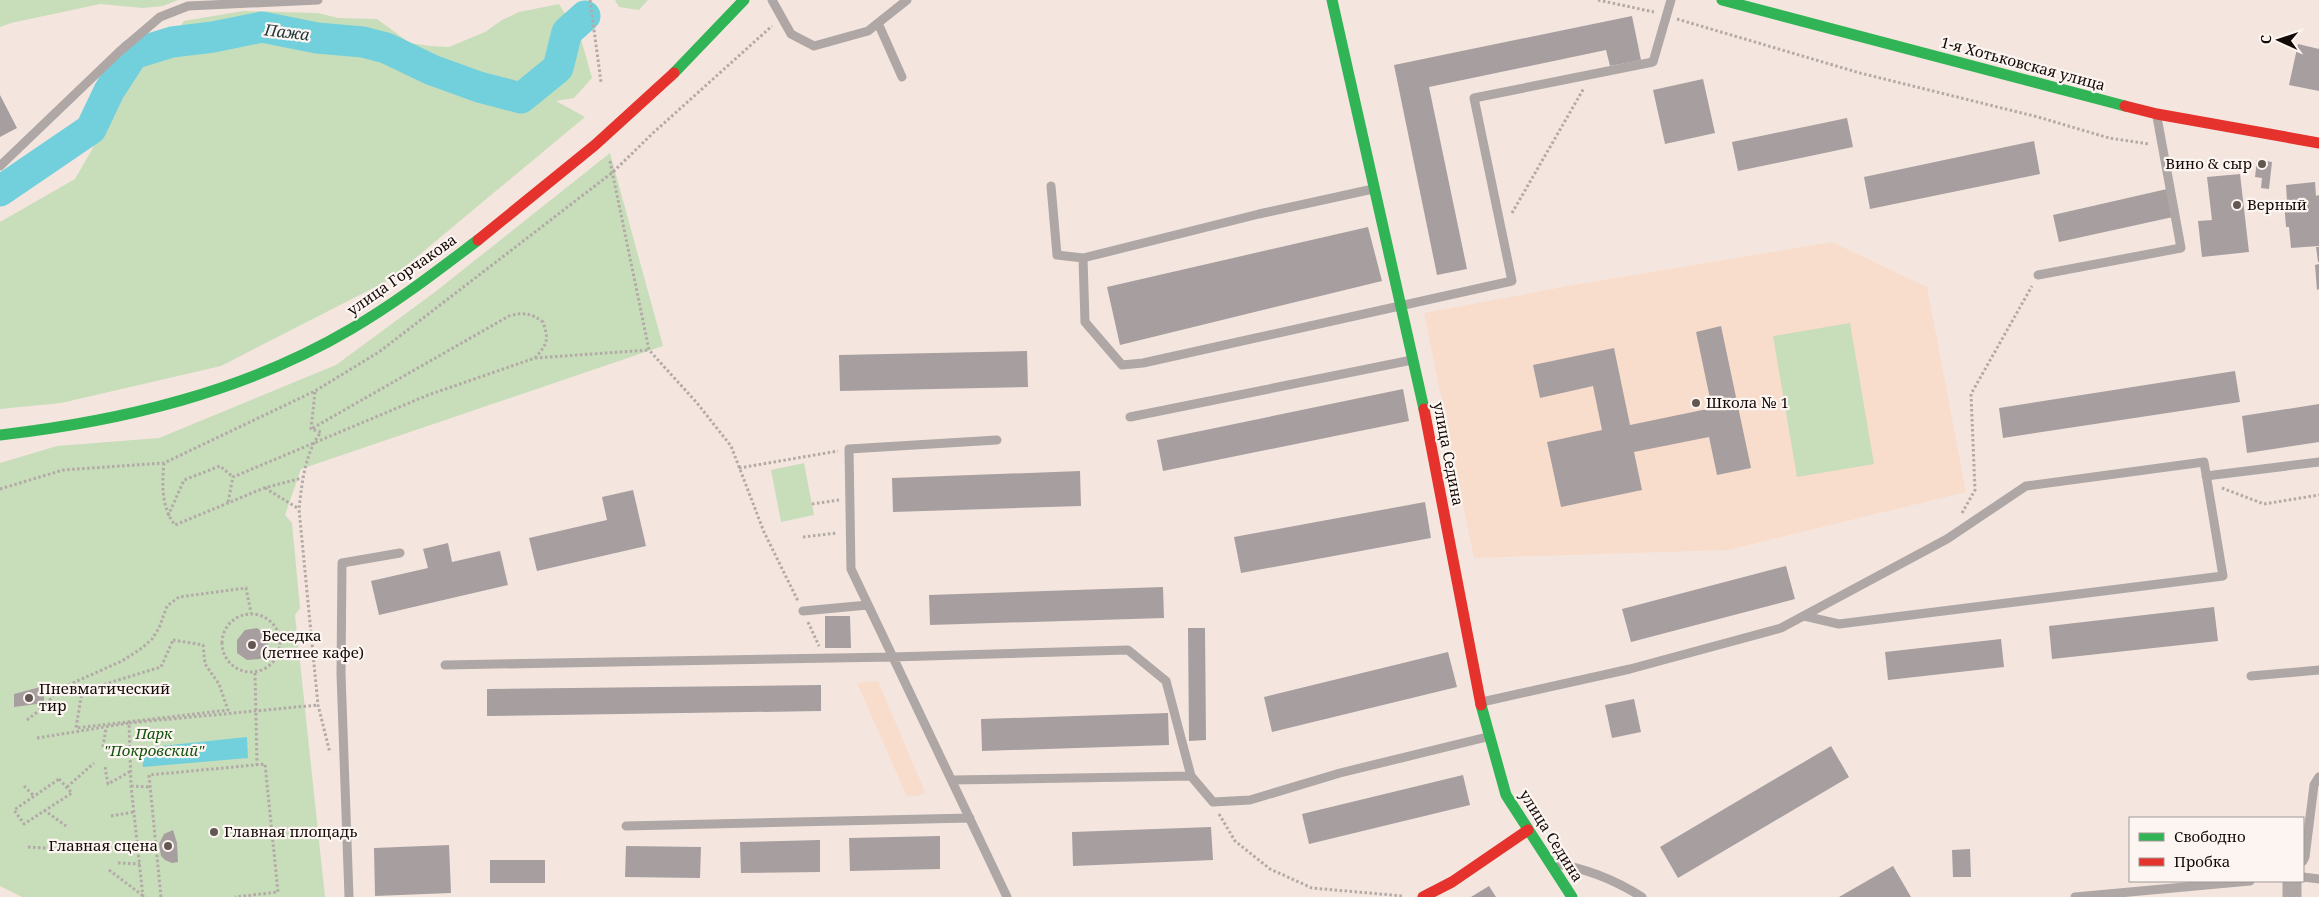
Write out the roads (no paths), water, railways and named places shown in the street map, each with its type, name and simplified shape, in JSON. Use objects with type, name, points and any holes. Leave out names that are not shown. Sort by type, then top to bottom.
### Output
[{"type":"main road","name":"улица Горчакова","points":[[0,435],[94,422],[160,407],[218,389],[275,366],[338,336],[383,309],[442,267],[538,192],[642,103],[744,0]]},
{"type":"main road","name":"улица Седина","points":[[1332,0],[1414,360],[1480,702],[1506,795],[1572,897]]},
{"type":"main road","name":"1-я Хотьковская улица","points":[[1722,0],[2157,114],[2319,143]]},
{"type":"main road","points":[[1423,897],[1440,893],[1452,882],[1528,830]]},
{"type":"street","points":[[2292,882],[2292,897]]},
{"type":"lane","points":[[0,166],[119,52],[160,17],[188,6],[318,0]]},
{"type":"lane","points":[[772,0],[792,34],[814,46],[868,32],[907,0]]},
{"type":"lane","points":[[1083,258],[1085,322],[1122,365],[1143,363],[1512,281],[1474,98],[1653,62],[1670,0]]},
{"type":"lane","points":[[878,23],[902,77]]},
{"type":"lane","points":[[2038,275],[2180,248],[2157,114]]},
{"type":"lane","points":[[1051,186],[1058,255],[1083,258],[1259,214],[1376,189]]},
{"type":"lane","points":[[1130,417],[1414,360]]},
{"type":"lane","points":[[997,440],[849,449],[851,569],[1007,897]]},
{"type":"lane","points":[[1480,702],[1630,669],[1781,628],[1947,539],[2026,486],[2204,462],[2222,576],[1839,624],[1804,616]]},
{"type":"lane","points":[[2206,476],[2319,462]]},
{"type":"lane","points":[[348,897],[341,674],[342,563],[400,553]]},
{"type":"lane","points":[[803,611],[868,605]]},
{"type":"lane","points":[[445,665],[893,657],[1128,650],[1166,682],[1191,776],[1213,802],[1250,800],[1340,773],[1490,737]]},
{"type":"lane","points":[[2251,676],[2319,670]]},
{"type":"lane","points":[[952,780],[1191,776]]},
{"type":"lane","points":[[2304,860],[2306,857],[2314,785],[2319,777]]},
{"type":"lane","points":[[626,826],[970,818]]},
{"type":"lane","points":[[1550,863],[1582,867],[1626,886],[1642,897]]},
{"type":"lane","points":[[2304,878],[2319,879]]},
{"type":"lane","points":[[2075,897],[2239,882]]},
{"type":"water","points":[[247,737],[248,758],[143,767],[142,748]]},
{"type":"waterway","name":"Пажа","points":[[0,191],[91,129],[109,91],[133,54],[172,42],[213,37],[262,27],[317,38],[363,42],[386,48],[432,70],[479,87],[521,98],[558,68],[567,32],[585,16]]},
{"type":"place","name":"Вино & сыр","points":[[2262,164]]},
{"type":"place","name":"Верный","points":[[2237,205]]},
{"type":"place","name":"Школа № 1","points":[[1696,403]]},
{"type":"place","name":"Беседка (летнее кафе)","points":[[252,645]]},
{"type":"place","name":"Пневматический тир","points":[[29,698]]},
{"type":"place","name":"Главная площадь","points":[[214,832]]},
{"type":"place","name":"Главная сцена","points":[[168,846]]},
{"type":"park label","name":"Парк \"Покровский\"","points":[[154,742]]}]
